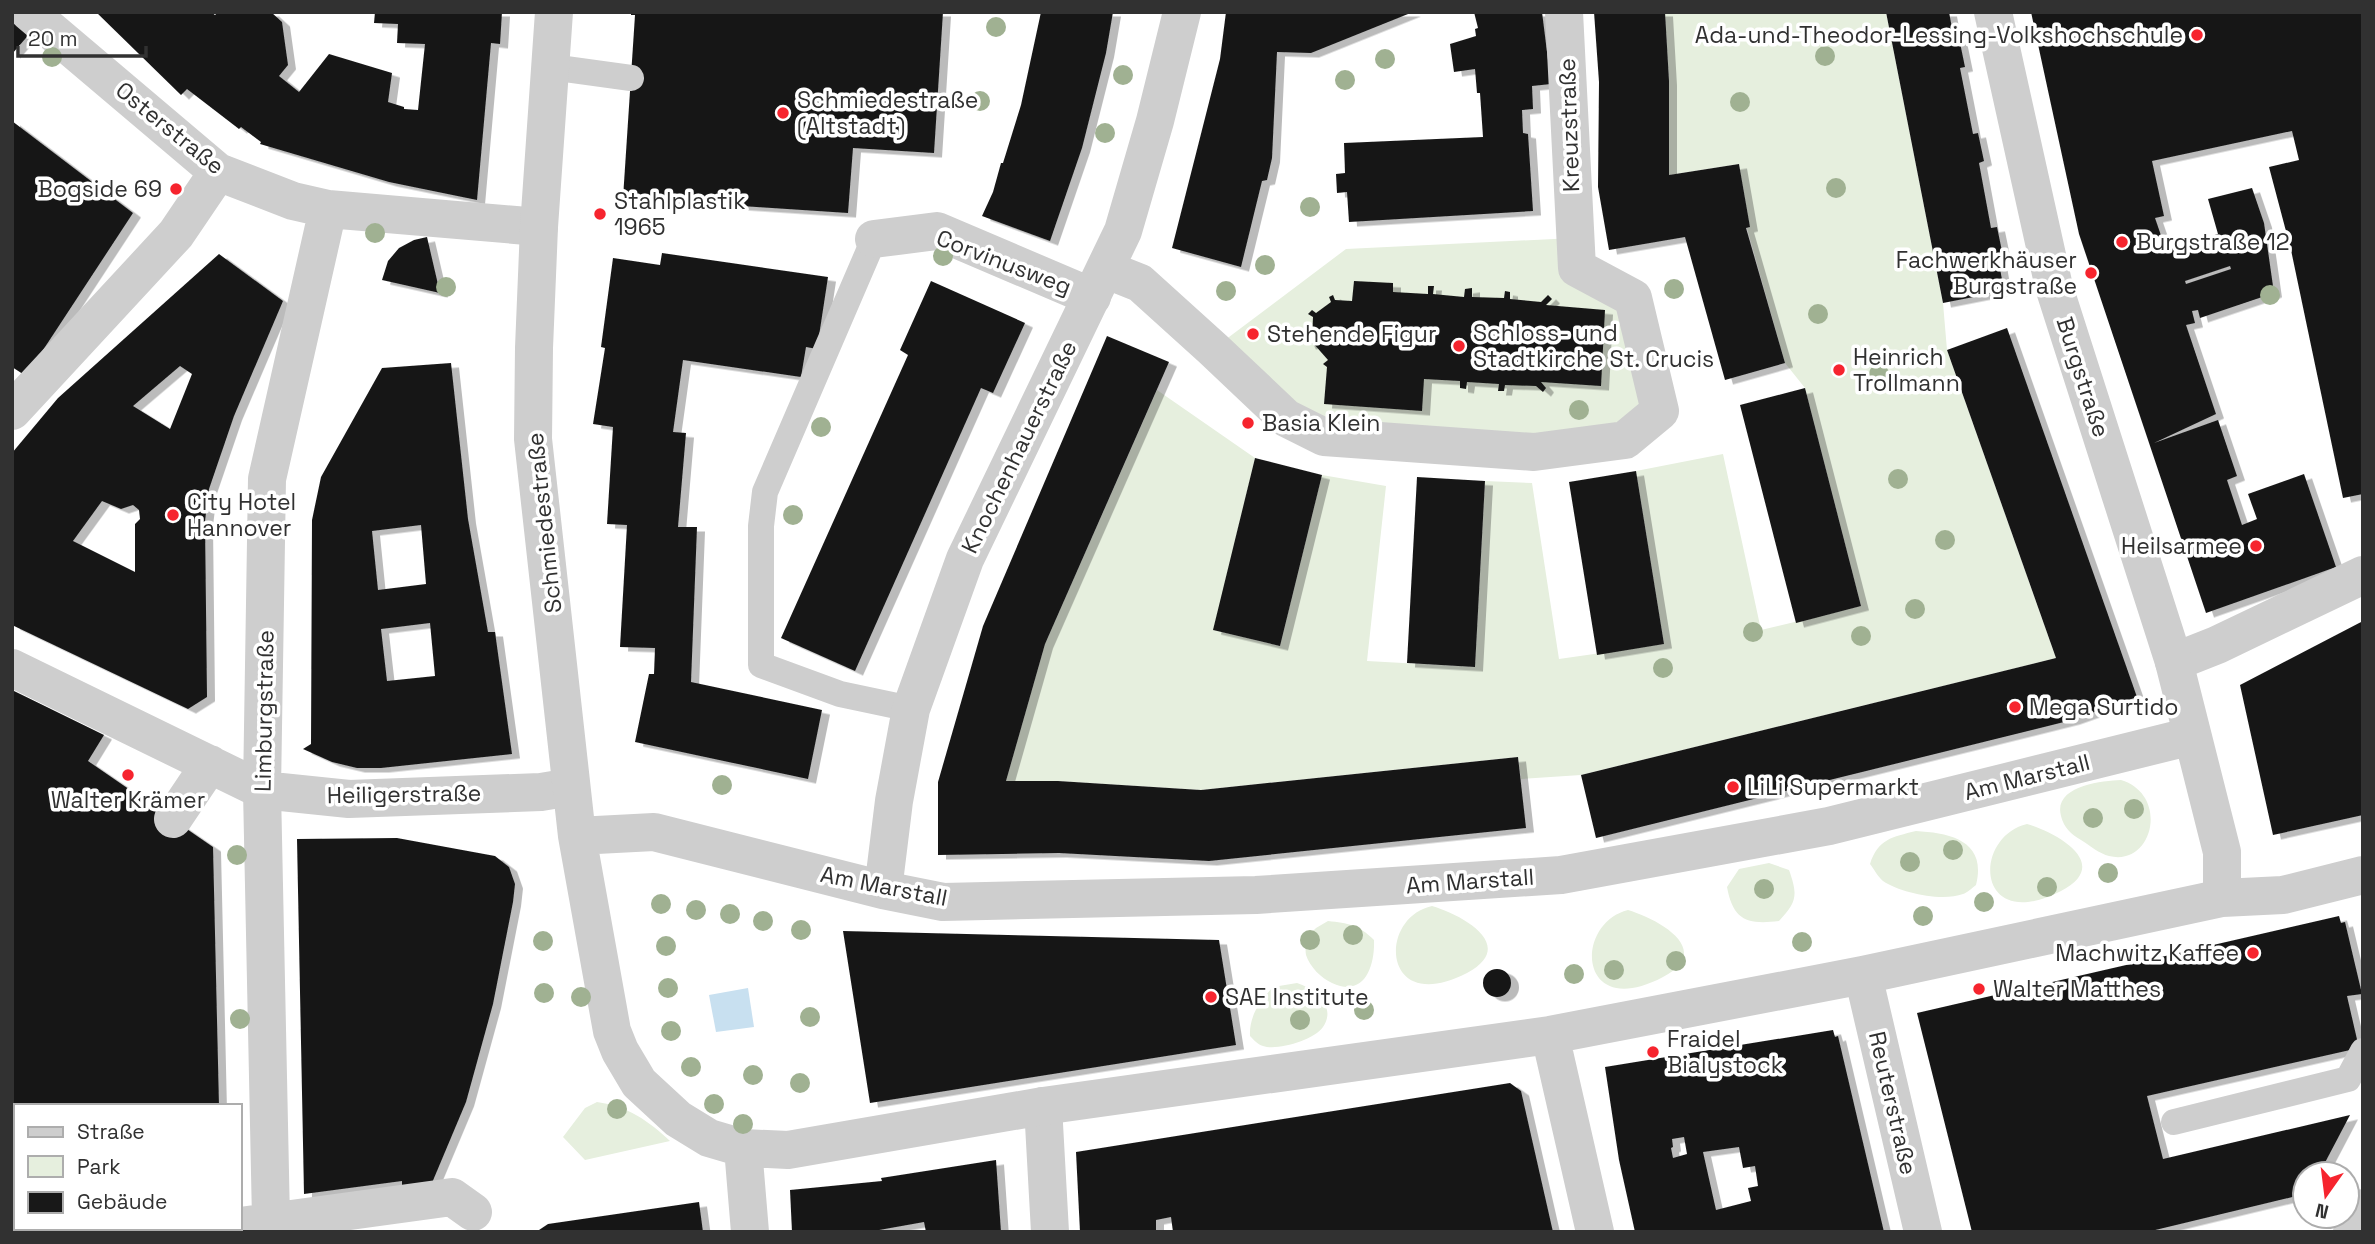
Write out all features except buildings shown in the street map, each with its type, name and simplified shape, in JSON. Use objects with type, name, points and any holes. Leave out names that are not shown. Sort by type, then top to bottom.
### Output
[{"type":"street","name":"Osterstraße","points":[[29,12],[218,172],[293,201],[328,209],[539,228]]},
{"type":"street","name":"Schmiedestraße","points":[[554,12],[539,228],[533,439],[577,836],[612,1031],[620,1051],[639,1083],[678,1119],[709,1138],[743,1148]]},
{"type":"street","name":"Knochenhauerstraße","points":[[883,890],[894,801],[911,709],[965,559],[1123,231],[1155,121],[1182,12]]},
{"type":"street","name":"Kreuzstraße","points":[[1564,12],[1577,268],[1633,298],[1659,409]]},
{"type":"street","name":"Burgstraße","points":[[1993,12],[2054,287],[2174,662],[2192,736]]},
{"type":"street","points":[[12,411],[176,234],[218,172]]},
{"type":"street","name":"Limburgstraße","points":[[255,1223],[267,479],[328,209]]},
{"type":"street","name":"Corvinusweg","points":[[874,239],[937,232],[1098,283],[1140,284],[1286,418],[1324,437],[1534,452],[1625,440],[1659,409]]},
{"type":"street","points":[[2174,662],[2217,645],[2363,575]]},
{"type":"street","name":"Heiligerstraße","points":[[12,668],[262,790],[349,799],[541,792],[571,787]]},
{"type":"street","points":[[2192,736],[2222,852],[2222,898]]},
{"type":"street","name":"Am Marstall","points":[[577,836],[654,832],[883,890],[943,902],[1215,896],[1561,875],[1829,826],[2192,736]]},
{"type":"street","points":[[173,819],[210,764]]},
{"type":"street","points":[[750,1232],[743,1148],[788,1150],[1043,1106],[1550,1035],[1863,975],[2222,898],[2283,895],[2363,875]]},
{"type":"street","name":"Reuterstraße","points":[[1863,975],[1923,1232]]},
{"type":"street","points":[[1550,1035],[1595,1232]]},
{"type":"street","points":[[1043,1106],[1050,1232]]},
{"type":"street","points":[[255,1223],[453,1197],[473,1212]]},
{"type":"lane","points":[[551,67],[631,78]]},
{"type":"lane","points":[[874,239],[765,492],[761,526],[761,665],[841,694],[911,709]]},
{"type":"lane","points":[[2174,1122],[2348,1079],[2363,1051]]},
{"type":"lane","points":[[2346,1232],[2363,1202]]},
{"type":"green space","points":[[1665,12],[1886,12],[1943,303],[1947,350],[2056,658],[1581,775],[1521,779],[1518,757],[1201,790],[1058,781],[1006,781],[1045,644],[1157,390],[1255,458],[1214,630],[1280,646],[1322,475],[1386,486],[1367,661],[1475,667],[1485,481],[1532,483],[1559,659],[1664,644],[1636,471],[1723,454],[1761,630],[1861,606],[1805,388],[1785,363],[1747,228],[1750,227],[1739,164],[1669,175],[1669,81]]},
{"type":"green space","points":[[1574,238],[1633,298],[1660,411],[1625,440],[1324,437],[1213,349],[1346,249]]},
{"type":"green space","points":[[2121,780],[2136,788],[2146,800],[2150,814],[2150,828],[2145,841],[2136,851],[2124,857],[2102,853],[2074,835],[2062,820],[2060,806],[2064,798],[2080,787]]},
{"type":"green space","points":[[2027,824],[2065,842],[2081,860],[2082,870],[2076,881],[2061,891],[2033,901],[2012,901],[1998,893],[1991,879],[1991,863],[1997,846],[2009,832]]},
{"type":"green space","points":[[1916,831],[1953,837],[1971,849],[1978,870],[1976,885],[1963,894],[1933,897],[1883,881],[1870,864],[1877,849],[1893,837]]},
{"type":"green space","points":[[1769,863],[1789,870],[1794,886],[1794,898],[1779,921],[1750,921],[1743,918],[1733,907],[1727,887],[1739,869]]},
{"type":"green space","points":[[1432,906],[1470,924],[1487,942],[1487,952],[1481,963],[1467,973],[1439,983],[1418,983],[1404,974],[1397,960],[1396,944],[1402,928],[1414,914]]},
{"type":"green space","points":[[1628,910],[1666,928],[1683,946],[1684,956],[1678,967],[1663,977],[1635,988],[1614,987],[1600,979],[1593,966],[1592,949],[1598,933],[1610,919]]},
{"type":"green space","points":[[1328,921],[1353,926],[1374,940],[1370,969],[1360,983],[1343,987],[1332,983],[1313,968],[1308,959],[1306,938]]},
{"type":"green space","points":[[1297,983],[1311,989],[1326,1005],[1327,1019],[1323,1027],[1312,1036],[1295,1043],[1277,1047],[1259,1044],[1250,1036],[1253,1015],[1260,1003],[1273,987]]},
{"type":"green space","points":[[597,1102],[618,1107],[637,1116],[670,1141],[585,1160],[563,1137],[585,1108]]},
{"type":"water","points":[[748,988],[754,1027],[716,1032],[709,995]]},
{"type":"place","name":"Ada-und-Theodor-Lessing-Volkshochschule","points":[[2197,35]]},
{"type":"place","name":"Schmiedestraße (Altstadt)","points":[[783,113]]},
{"type":"place","name":"Bogside 69","points":[[176,189]]},
{"type":"place","name":"Stahlplastik 1965","points":[[600,214]]},
{"type":"place","name":"Burgstraße 12","points":[[2122,242]]},
{"type":"place","name":"Fachwerkhäuser Burgstraße","points":[[2091,273]]},
{"type":"place","name":"Stehende Figur","points":[[1253,334]]},
{"type":"place","name":"Schloss- und Stadtkirche St. Crucis","points":[[1459,346]]},
{"type":"place","name":"Heinrich Trollmann","points":[[1839,370]]},
{"type":"place","name":"Basia Klein","points":[[1248,423]]},
{"type":"place","name":"City Hotel Hannover","points":[[173,515]]},
{"type":"place","name":"Heilsarmee","points":[[2256,546]]},
{"type":"place","name":"Mega Surtido","points":[[2015,707]]},
{"type":"place","name":"Walter Krämer","points":[[128,775]]},
{"type":"place","name":"LiLi Supermarkt","points":[[1733,787]]},
{"type":"place","name":"Machwitz Kaffee","points":[[2253,953]]},
{"type":"place","name":"Walter Matthes","points":[[1979,989]]},
{"type":"place","name":"SAE Institute","points":[[1211,997]]},
{"type":"place","name":"Fraidel Bialystock","points":[[1653,1052]]}]
